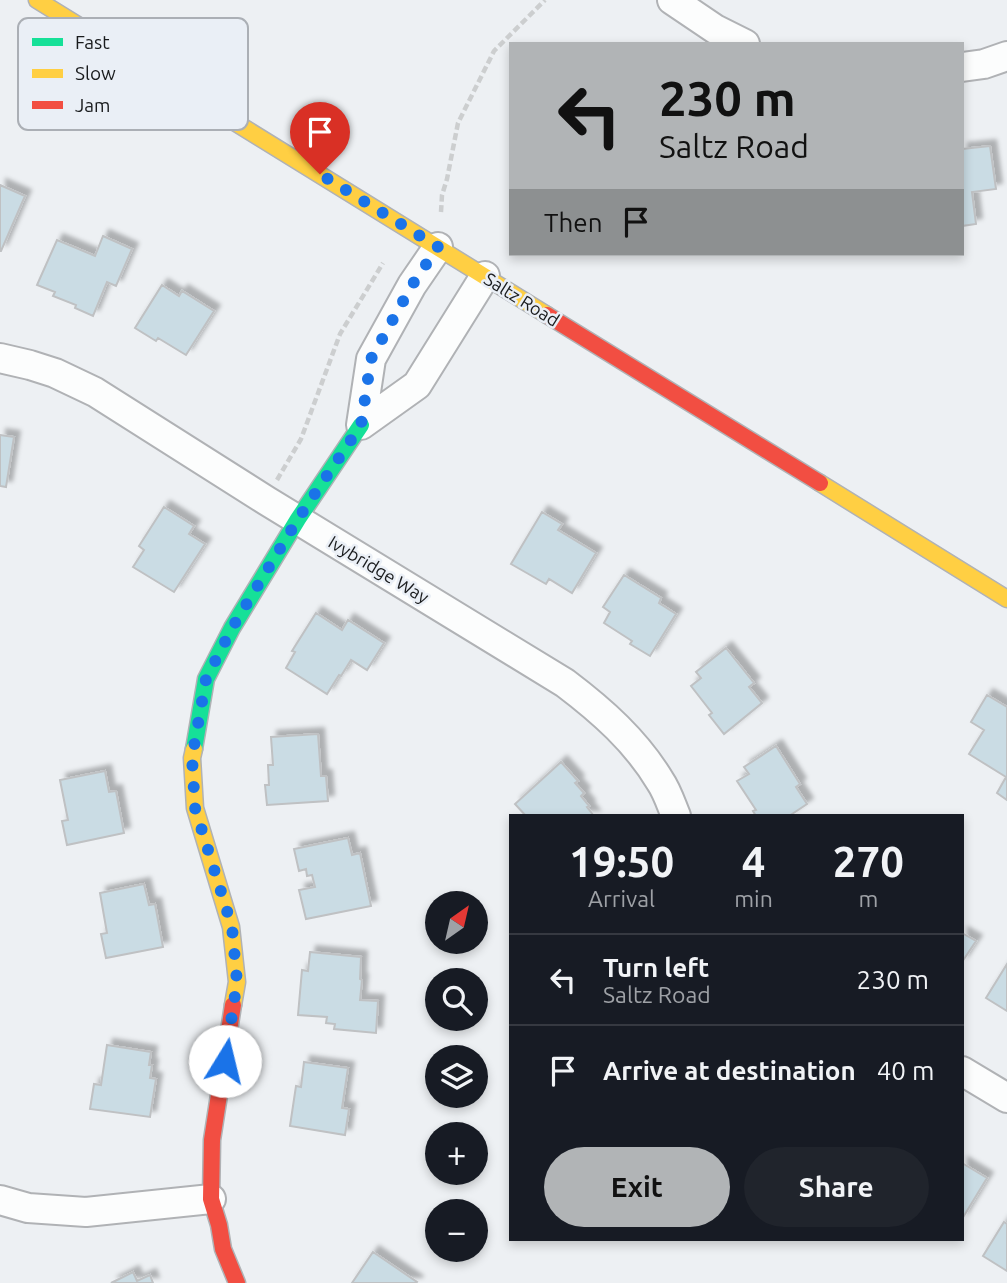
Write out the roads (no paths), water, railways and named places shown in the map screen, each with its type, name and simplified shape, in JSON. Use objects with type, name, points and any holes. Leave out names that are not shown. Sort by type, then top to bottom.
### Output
[{"type":"street","name":"Saltz Road","points":[[37,0],[66,18]]},
{"type":"street","points":[[673,0],[715,29],[741,42]]},
{"type":"street","points":[[964,67],[984,64],[1007,56]]},
{"type":"street","name":"Saltz Road","points":[[248,130],[1007,599]]},
{"type":"street","points":[[361,425],[371,359],[412,285],[438,247]]},
{"type":"street","points":[[237,1283],[223,1248],[211,1199],[212,1140],[237,982],[232,927],[195,808],[192,758],[206,679],[232,628],[298,519],[361,425],[417,384],[485,276]]},
{"type":"street","name":"Ivybridge Way","points":[[0,358],[55,373],[95,392],[267,501],[565,683],[617,725],[661,782],[675,814]]},
{"type":"street","points":[[964,1072],[1007,1098]]},
{"type":"street","points":[[0,1200],[28,1208],[86,1212],[211,1199]]}]
